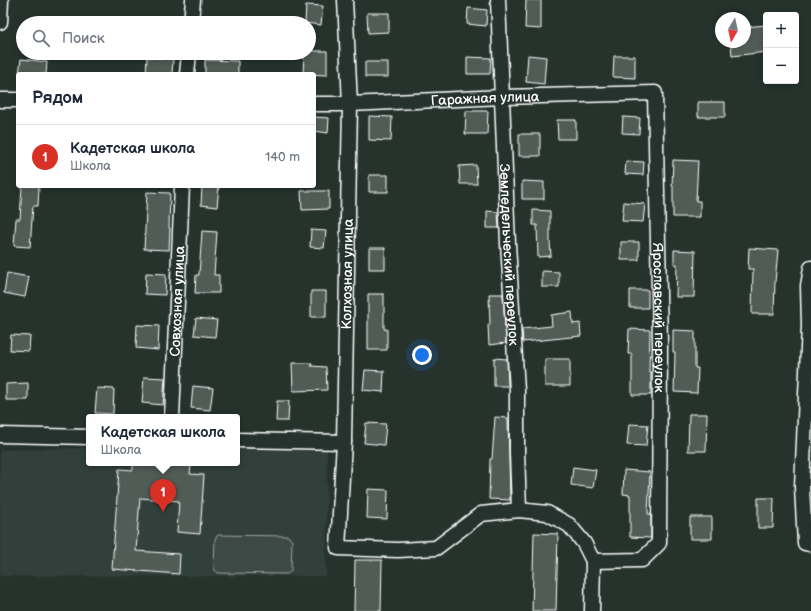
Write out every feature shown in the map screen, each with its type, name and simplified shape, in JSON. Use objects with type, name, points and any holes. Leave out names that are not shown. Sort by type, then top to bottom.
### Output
[{"type":"street","points":[[0,22],[1,0]]},
{"type":"street","points":[[192,16],[193,0]]},
{"type":"street","name":"Колхозная улица","points":[[345,0],[350,104],[344,442],[338,548],[398,550],[436,548],[481,514],[519,510]]},
{"type":"street","name":"Земледельческий переулок","points":[[498,0],[508,244],[517,390],[519,510]]},
{"type":"street","points":[[187,72],[188,60]]},
{"type":"street","name":"Гаражная улица","points":[[316,104],[655,93]]},
{"type":"street","name":"Ярославский переулок","points":[[593,561],[642,560],[659,543],[660,343],[655,93]]},
{"type":"street","points":[[0,100],[16,100]]},
{"type":"street","name":"Совхозная улица","points":[[172,414],[182,188]]},
{"type":"street","points":[[811,268],[808,286],[809,325],[802,487],[805,543],[811,544]]},
{"type":"street","points":[[0,435],[86,437]]},
{"type":"street","points":[[240,440],[344,442]]},
{"type":"street","points":[[519,510],[547,513],[569,525],[584,543],[593,561],[592,611]]},
{"type":"shaded area","points":[[86,448],[86,466],[240,466],[240,448],[327,448],[326,576],[0,576],[0,450]]},
{"type":"shaded area","points":[[218,535],[288,536],[292,541],[291,571],[287,574],[218,573],[214,569],[215,539]]},
{"type":"building","points":[[526,0],[541,0],[541,29],[525,28]]},
{"type":"building","points":[[306,5],[323,6],[321,25],[316,24],[316,16],[305,16]]},
{"type":"building","points":[[468,8],[487,10],[486,26],[467,24]]},
{"type":"building","points":[[367,13],[389,13],[389,32],[368,33]]},
{"type":"building","points":[[763,25],[763,52],[732,56],[731,48],[751,48],[751,26]]},
{"type":"building","points":[[316,51],[327,51],[327,75],[316,75],[316,72],[303,72],[304,60],[316,60]]},
{"type":"building","points":[[528,55],[546,57],[544,84],[526,82]]},
{"type":"building","points":[[614,56],[635,56],[635,78],[613,77]]},
{"type":"building","points":[[467,57],[491,58],[490,74],[467,74]]},
{"type":"building","points":[[21,60],[47,62],[46,72],[19,72]]},
{"type":"building","points":[[147,60],[173,60],[172,72],[146,72]]},
{"type":"building","points":[[205,60],[238,61],[238,72],[205,72]]},
{"type":"building","points":[[365,62],[388,62],[388,77],[365,77]]},
{"type":"building","points":[[698,102],[725,102],[725,117],[698,117]]},
{"type":"building","points":[[466,111],[488,111],[487,134],[465,134]]},
{"type":"building","points":[[369,116],[392,117],[391,141],[369,140]]},
{"type":"building","points":[[316,117],[329,118],[328,133],[316,131]]},
{"type":"building","points":[[623,117],[640,118],[639,134],[622,133]]},
{"type":"building","points":[[557,120],[576,120],[576,139],[558,139]]},
{"type":"building","points":[[519,134],[540,134],[540,156],[519,156]]},
{"type":"building","points":[[673,160],[698,161],[696,201],[700,201],[700,217],[673,217]]},
{"type":"building","points":[[626,161],[644,162],[643,175],[625,174]]},
{"type":"building","points":[[476,165],[477,184],[460,184],[459,166]]},
{"type":"building","points":[[369,175],[388,175],[388,192],[369,192]]},
{"type":"building","points":[[522,181],[544,182],[544,199],[522,199]]},
{"type":"building","points":[[22,188],[39,188],[38,206],[33,206],[30,247],[14,246],[16,219],[20,219]]},
{"type":"building","points":[[202,188],[219,188],[217,207],[201,205]]},
{"type":"building","points":[[301,191],[329,191],[329,209],[302,210]]},
{"type":"building","points":[[147,192],[170,193],[169,250],[144,249]]},
{"type":"building","points":[[624,202],[645,204],[643,222],[622,221]]},
{"type":"building","points":[[533,210],[550,211],[551,256],[538,257],[537,225],[533,225]]},
{"type":"building","points":[[487,211],[498,212],[499,228],[487,228]]},
{"type":"building","points":[[311,230],[326,231],[324,248],[310,247]]},
{"type":"building","points":[[202,231],[217,232],[214,275],[219,275],[219,293],[195,293],[196,275],[199,275]]},
{"type":"building","points":[[621,242],[639,242],[639,260],[621,260]]},
{"type":"building","points":[[369,248],[385,248],[385,269],[369,269]]},
{"type":"building","points":[[749,248],[778,250],[774,314],[752,314],[753,269],[748,269]]},
{"type":"building","points":[[674,250],[695,251],[694,297],[676,297],[677,264],[674,264]]},
{"type":"building","points":[[542,271],[559,272],[559,287],[542,287]]},
{"type":"building","points":[[7,273],[29,277],[25,297],[4,293]]},
{"type":"building","points":[[146,273],[166,274],[165,295],[145,294]]},
{"type":"building","points":[[630,290],[648,290],[648,308],[630,308]]},
{"type":"building","points":[[311,291],[326,291],[326,317],[311,317]]},
{"type":"building","points":[[368,294],[384,294],[384,329],[387,329],[387,350],[368,350]]},
{"type":"building","points":[[489,294],[503,294],[506,343],[489,345]]},
{"type":"building","points":[[572,312],[573,324],[580,323],[581,336],[523,342],[522,329],[552,326],[551,315]]},
{"type":"building","points":[[196,318],[217,320],[215,337],[194,335]]},
{"type":"building","points":[[137,325],[159,326],[158,350],[136,348]]},
{"type":"building","points":[[629,329],[650,330],[649,372],[651,372],[651,395],[632,395],[632,354],[628,354]]},
{"type":"building","points":[[673,330],[695,331],[695,368],[698,368],[697,393],[674,392],[675,352],[673,352]]},
{"type":"building","points":[[11,335],[30,336],[29,351],[10,350]]},
{"type":"building","points":[[494,358],[507,359],[508,386],[494,386]]},
{"type":"building","points":[[545,359],[570,359],[570,386],[545,386]]},
{"type":"building","points":[[292,363],[312,363],[311,366],[326,367],[327,390],[293,391]]},
{"type":"building","points":[[365,370],[384,371],[383,392],[363,390]]},
{"type":"building","points":[[144,377],[165,378],[163,405],[142,403]]},
{"type":"building","points":[[28,383],[28,400],[6,400],[6,384]]},
{"type":"building","points":[[193,386],[213,388],[210,410],[191,408]]},
{"type":"building","points":[[97,388],[114,389],[113,414],[95,413]]},
{"type":"building","points":[[277,401],[289,401],[288,421],[276,421]]},
{"type":"building","points":[[689,414],[707,414],[706,451],[688,451]]},
{"type":"building","points":[[495,417],[508,418],[510,500],[489,499],[490,459],[492,459]]},
{"type":"building","points":[[366,423],[386,424],[384,445],[364,443]]},
{"type":"building","points":[[629,424],[648,425],[646,446],[627,445]]},
{"type":"building","points":[[133,466],[191,466],[190,474],[204,475],[200,534],[177,532],[179,501],[140,498],[136,551],[180,554],[179,574],[112,569],[119,469],[133,470]]},
{"type":"building","points":[[573,467],[596,470],[593,488],[571,485]]},
{"type":"building","points":[[624,470],[650,472],[648,514],[651,514],[651,538],[630,537],[630,495],[623,494]]},
{"type":"building","points":[[368,489],[388,490],[387,519],[367,518]]},
{"type":"building","points":[[758,498],[774,498],[773,528],[758,528]]},
{"type":"building","points":[[690,517],[712,517],[712,539],[690,539]]},
{"type":"building","points":[[534,533],[558,534],[556,611],[532,611]]},
{"type":"building","points":[[355,560],[382,560],[381,611],[354,611]]},
{"type":"place","name":"Кадетская школа","points":[[163,512]]}]
